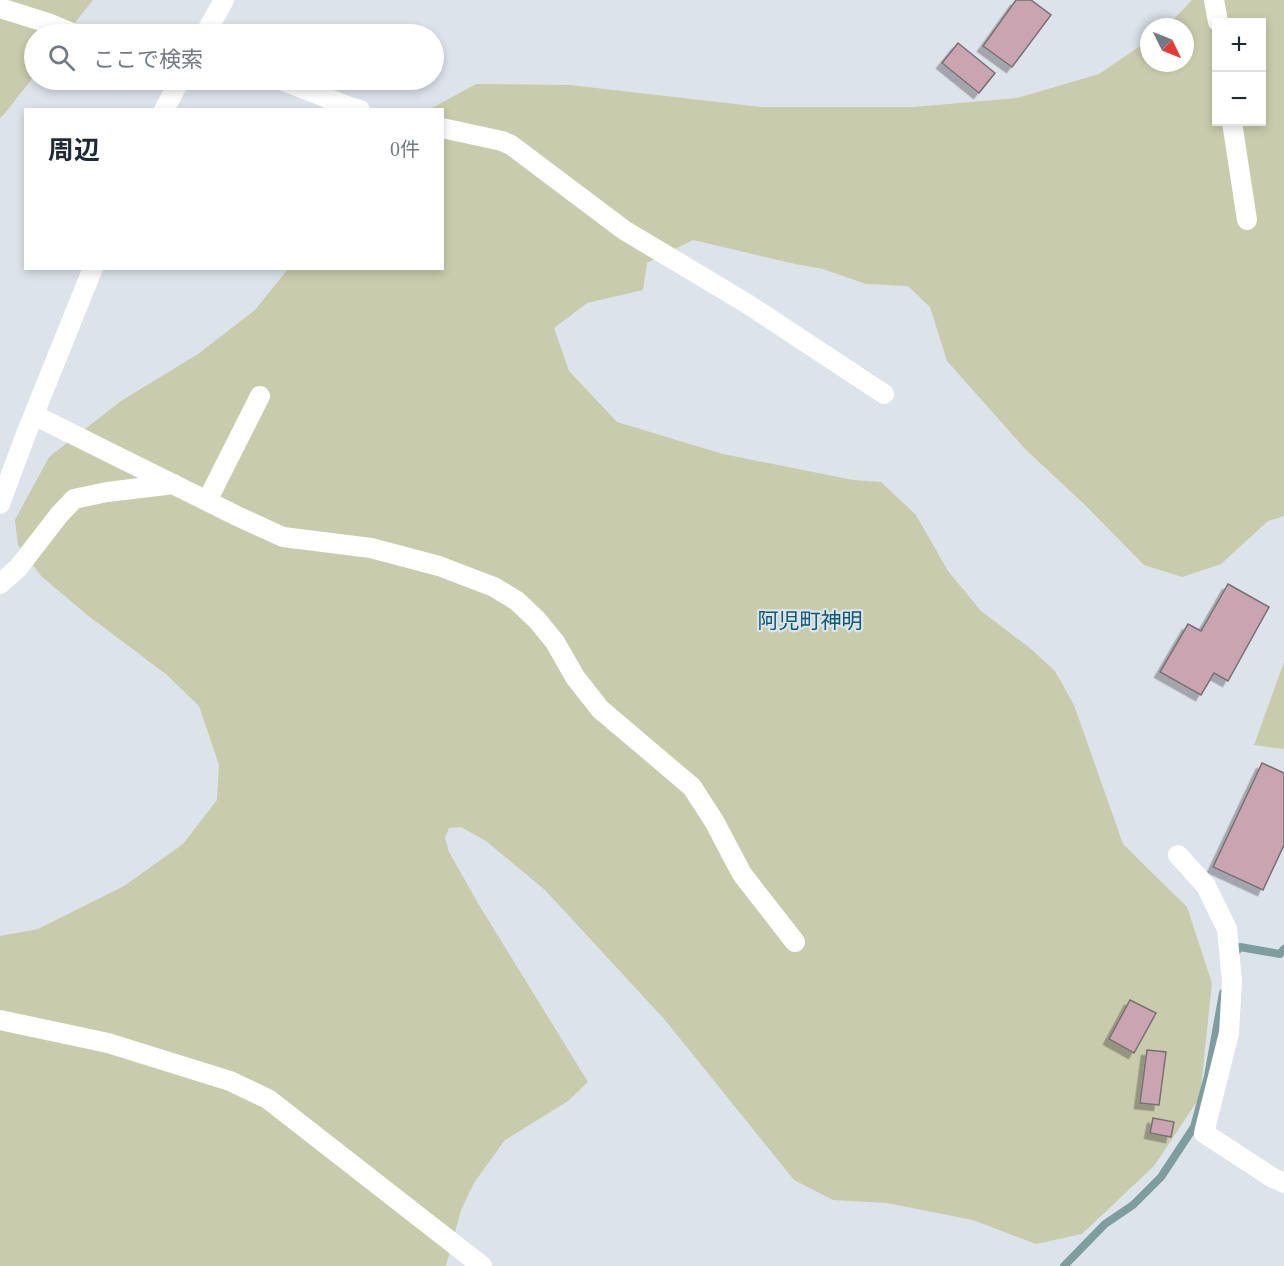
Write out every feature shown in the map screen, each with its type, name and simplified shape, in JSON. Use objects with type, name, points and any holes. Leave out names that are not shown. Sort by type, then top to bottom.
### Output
[{"type":"street","points":[[211,24],[224,0]]},
{"type":"street","points":[[1214,0],[1217,18]]},
{"type":"street","points":[[0,8],[50,24]]},
{"type":"street","points":[[165,108],[175,90]]},
{"type":"street","points":[[307,90],[353,108]]},
{"type":"street","points":[[1233,126],[1247,220]]},
{"type":"street","points":[[444,128],[511,145],[624,230],[746,303],[884,394]]},
{"type":"street","points":[[0,504],[92,270]]},
{"type":"street","points":[[207,501],[260,396]]},
{"type":"street","points":[[34,415],[283,537],[370,548],[439,566],[494,587],[517,601],[555,642],[575,677],[600,709],[692,787],[714,821],[742,874],[795,942]]},
{"type":"street","points":[[0,584],[18,568],[58,515],[74,499],[107,492],[174,484]]},
{"type":"street","points":[[1178,855],[1206,886],[1227,928],[1232,981],[1229,1033],[1204,1133],[1284,1184]]},
{"type":"street","points":[[0,1020],[108,1043],[230,1081],[268,1099],[482,1266]]},
{"type":"green space","points":[[0,0],[93,0],[74,24],[24,24],[24,89],[0,118]]},
{"type":"green space","points":[[1192,0],[1284,0],[1284,516],[1268,521],[1221,564],[1182,577],[1144,565],[1083,503],[1026,450],[947,361],[930,307],[908,286],[866,284],[823,269],[693,240],[647,263],[643,290],[587,303],[554,328],[569,371],[617,422],[723,454],[853,480],[881,482],[916,515],[948,571],[981,611],[1031,649],[1055,671],[1074,705],[1123,844],[1187,907],[1212,983],[1200,1097],[1154,1166],[1082,1234],[1036,1244],[973,1220],[887,1203],[833,1200],[794,1180],[665,1020],[545,890],[486,841],[461,827],[449,828],[445,838],[449,852],[588,1082],[568,1101],[505,1140],[474,1183],[461,1210],[446,1266],[0,1266],[0,936],[38,929],[124,886],[183,844],[217,800],[219,765],[199,706],[167,675],[86,614],[41,576],[18,545],[15,520],[49,457],[121,401],[198,354],[255,310],[287,270],[444,270],[444,108],[432,108],[476,84],[570,85],[761,107],[914,107],[1017,98],[1099,74],[1140,46],[1140,72],[1194,72],[1194,18],[1175,18]]},
{"type":"green space","points":[[1284,662],[1284,749],[1254,745]]},
{"type":"building","points":[[1016,0],[1031,0],[1051,15],[1012,67],[983,46]]},
{"type":"building","points":[[958,43],[995,73],[979,93],[942,63]]},
{"type":"building","points":[[1228,584],[1269,607],[1228,681],[1214,673],[1201,695],[1160,672],[1188,624],[1201,631]]},
{"type":"building","points":[[1262,763],[1284,773],[1284,845],[1263,890],[1213,867]]},
{"type":"building","points":[[1130,1000],[1156,1013],[1134,1053],[1109,1039]]},
{"type":"building","points":[[1147,1050],[1166,1052],[1159,1105],[1140,1103]]},
{"type":"building","points":[[1153,1118],[1174,1122],[1171,1137],[1150,1133]]},
{"type":"waterway","points":[[1236,952],[1240,947],[1280,954],[1284,949]]},
{"type":"waterway","points":[[1064,1266],[1105,1224],[1133,1205],[1161,1177],[1194,1127],[1208,1076],[1223,993]]},
{"type":"district","name":"阿児町神明","points":[[810,621]]}]
